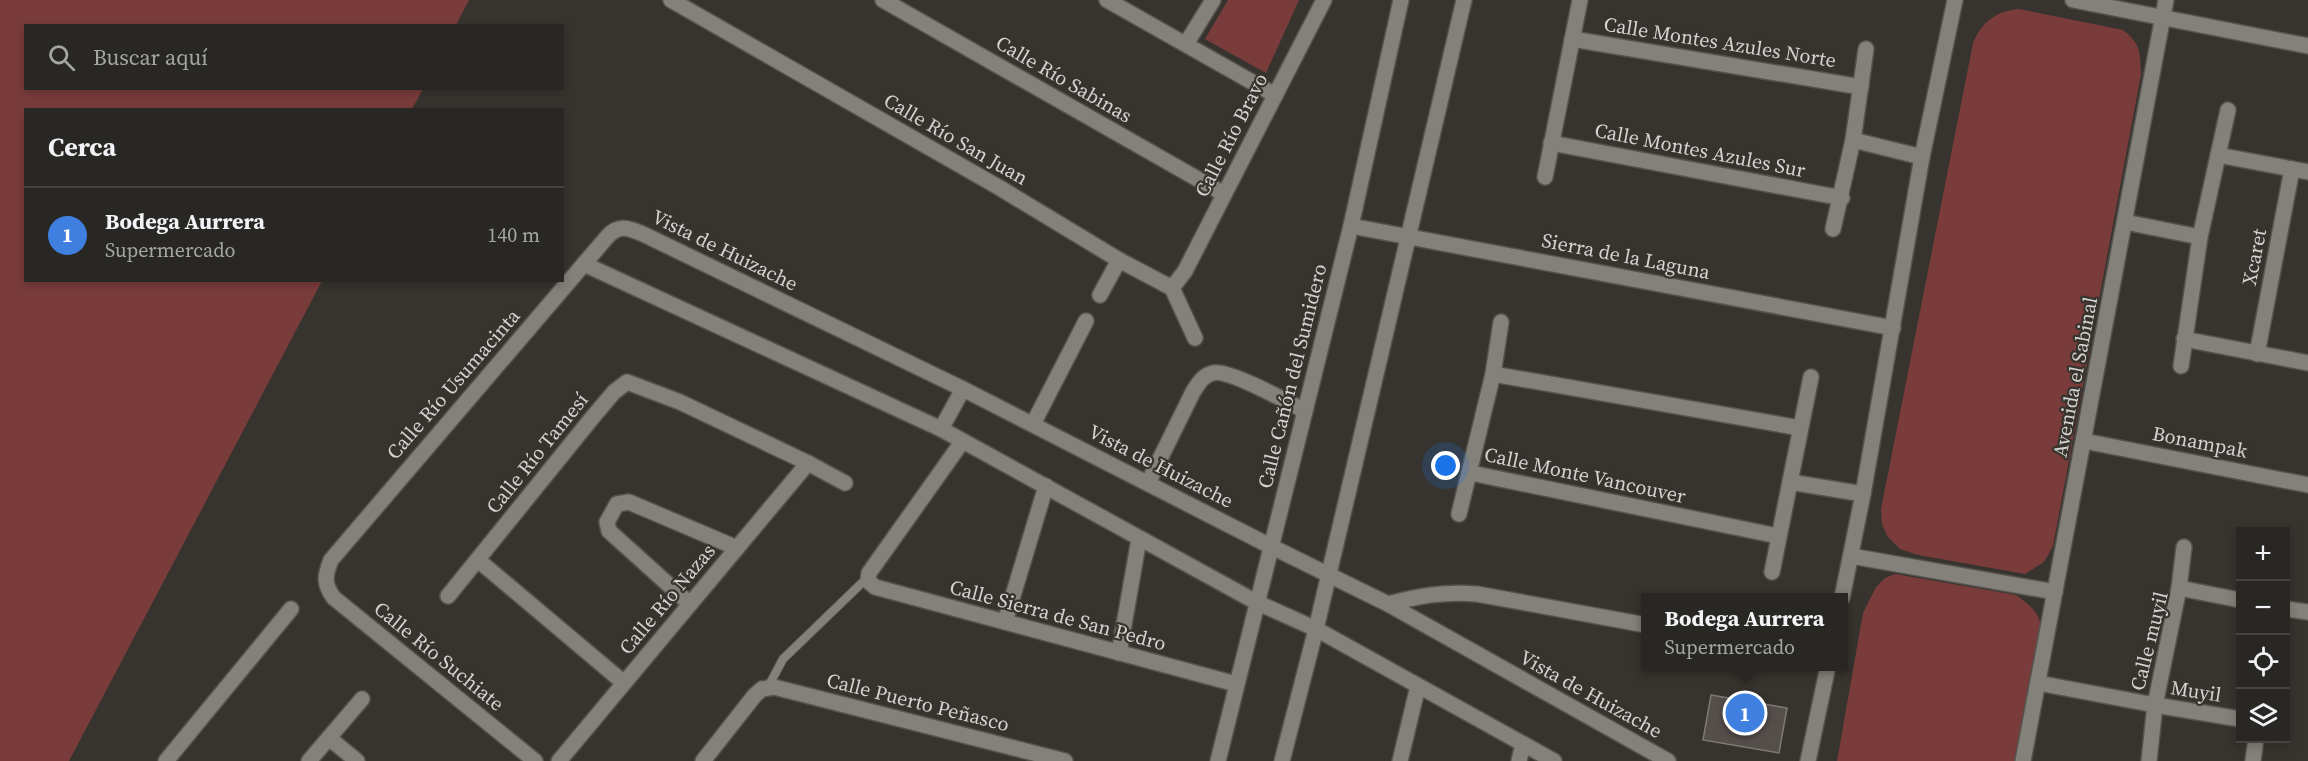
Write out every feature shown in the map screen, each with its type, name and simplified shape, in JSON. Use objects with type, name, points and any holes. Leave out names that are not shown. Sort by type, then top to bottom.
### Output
[{"type":"street","name":"Calle Río San Juan","points":[[671,0],[1000,188],[1119,260],[1172,288]]},
{"type":"street","name":"Calle Río Sabinas","points":[[882,0],[1224,194]]},
{"type":"street","points":[[1107,0],[1275,95]]},
{"type":"street","points":[[1186,44],[1213,0]]},
{"type":"street","name":"Calle Río Bravo","points":[[1172,288],[1185,271],[1324,0]]},
{"type":"street","name":"Calle Cañón del Sumidero","points":[[1218,761],[1351,226],[1401,0]]},
{"type":"street","points":[[1282,761],[1316,629],[1464,0]]},
{"type":"street","points":[[1545,177],[1580,0]]},
{"type":"street","points":[[1843,593],[1863,494],[1922,157],[1955,0]]},
{"type":"street","points":[[2073,0],[2308,46]]},
{"type":"street","name":"Avenida el Sabinal","points":[[2023,761],[2166,0]]},
{"type":"street","name":"Calle Montes Azules Norte","points":[[1572,39],[1861,87]]},
{"type":"street","points":[[1833,229],[1842,198],[1853,140],[1866,49]]},
{"type":"street","points":[[2181,366],[2200,237],[2228,110]]},
{"type":"street","points":[[1853,140],[1922,157]]},
{"type":"street","name":"Calle Montes Azules Sur","points":[[1551,143],[1842,198]]},
{"type":"street","points":[[2218,155],[2308,172]]},
{"type":"street","name":"Xcaret","points":[[2257,354],[2292,169]]},
{"type":"street","points":[[2125,222],[2200,237]]},
{"type":"street","name":"Sierra de la Laguna","points":[[1351,226],[1893,328]]},
{"type":"street","name":"Calle Río Usumacinta","points":[[324,579],[331,560],[612,232],[624,227]]},
{"type":"street","name":"Vista de Huizache","points":[[624,227],[643,234],[963,389],[1388,604],[1668,761]]},
{"type":"street","points":[[1100,295],[1119,260]]},
{"type":"street","points":[[584,264],[941,429],[1256,602],[1316,629],[1554,761]]},
{"type":"street","points":[[1172,288],[1195,338]]},
{"type":"street","points":[[1033,424],[1086,321]]},
{"type":"street","name":"Calle Monte Vancouver","points":[[1502,322],[1493,374],[1470,473],[1778,536]]},
{"type":"street","points":[[2184,339],[2308,363]]},
{"type":"street","points":[[1148,483],[1193,392],[1202,379],[1211,373],[1219,372],[1230,375],[1305,411]]},
{"type":"street","points":[[1493,374],[1800,428]]},
{"type":"street","points":[[1772,572],[1811,377]]},
{"type":"street","name":"Calle Río Tamesí","points":[[478,560],[598,410],[627,382],[671,398],[808,463]]},
{"type":"street","points":[[941,429],[963,389]]},
{"type":"street","name":"Bonampak","points":[[2084,441],[2308,485]]},
{"type":"street","points":[[869,580],[875,563],[963,442]]},
{"type":"street","points":[[808,463],[845,483]]},
{"type":"street","name":"Calle Río Nazas","points":[[558,761],[808,463]]},
{"type":"street","points":[[1459,514],[1470,473]]},
{"type":"street","points":[[1790,482],[1863,494]]},
{"type":"street","points":[[1005,622],[1046,486]]},
{"type":"street","points":[[690,604],[609,531],[607,522],[617,504],[628,502],[737,548]]},
{"type":"street","points":[[1119,653],[1139,539]]},
{"type":"street","points":[[2180,588],[2184,548]]},
{"type":"street","points":[[1851,556],[2055,592]]},
{"type":"street","points":[[448,596],[478,560],[624,683]]},
{"type":"street","name":"Calle Río Suchiate","points":[[324,579],[334,598],[535,761]]},
{"type":"street","name":"Calle Sierra de San Pedro","points":[[869,580],[875,587],[1236,684]]},
{"type":"street","name":"Calle muyil","points":[[2149,761],[2155,705],[2180,588],[2236,599]]},
{"type":"street","points":[[1388,604],[1423,594],[1451,592],[1477,594],[1641,624]]},
{"type":"street","points":[[165,761],[291,609]]},
{"type":"street","points":[[2290,610],[2308,612]]},
{"type":"street","points":[[1808,761],[1827,671]]},
{"type":"street","name":"Muyil","points":[[2038,683],[2236,718]]},
{"type":"street","points":[[1400,761],[1418,686]]},
{"type":"street","name":"Calle Puerto Peñasco","points":[[765,688],[774,687],[1065,761]]},
{"type":"street","points":[[703,761],[755,694],[765,688]]},
{"type":"street","points":[[309,761],[362,699]]},
{"type":"street","points":[[328,738],[357,761]]},
{"type":"street","points":[[2253,761],[2255,743]]},
{"type":"street","points":[[1519,761],[1523,744]]},
{"type":"lane","points":[[765,688],[783,660],[869,580]]},
{"type":"shaded area","points":[[0,0],[469,0],[457,24],[24,24],[24,90],[422,90],[413,108],[24,108],[24,282],[321,282],[69,761],[0,761]]},
{"type":"shaded area","points":[[1228,0],[1299,0],[1266,73],[1205,39]]},
{"type":"shaded area","points":[[2019,9],[2123,30],[2136,44],[2141,74],[2053,546],[2044,562],[2025,574],[1918,555],[1900,549],[1887,536],[1882,524],[1881,509],[1973,43],[1981,29],[1991,19],[2003,12]]},
{"type":"shaded area","points":[[1895,574],[2016,595],[2035,612],[2041,626],[2015,761],[1837,761],[1863,613],[1876,587],[1885,578]]},
{"type":"building","points":[[1711,695],[1787,708],[1779,753],[1703,740]]},
{"type":"place","name":"Bodega Aurrera","points":[[1745,713]]}]
